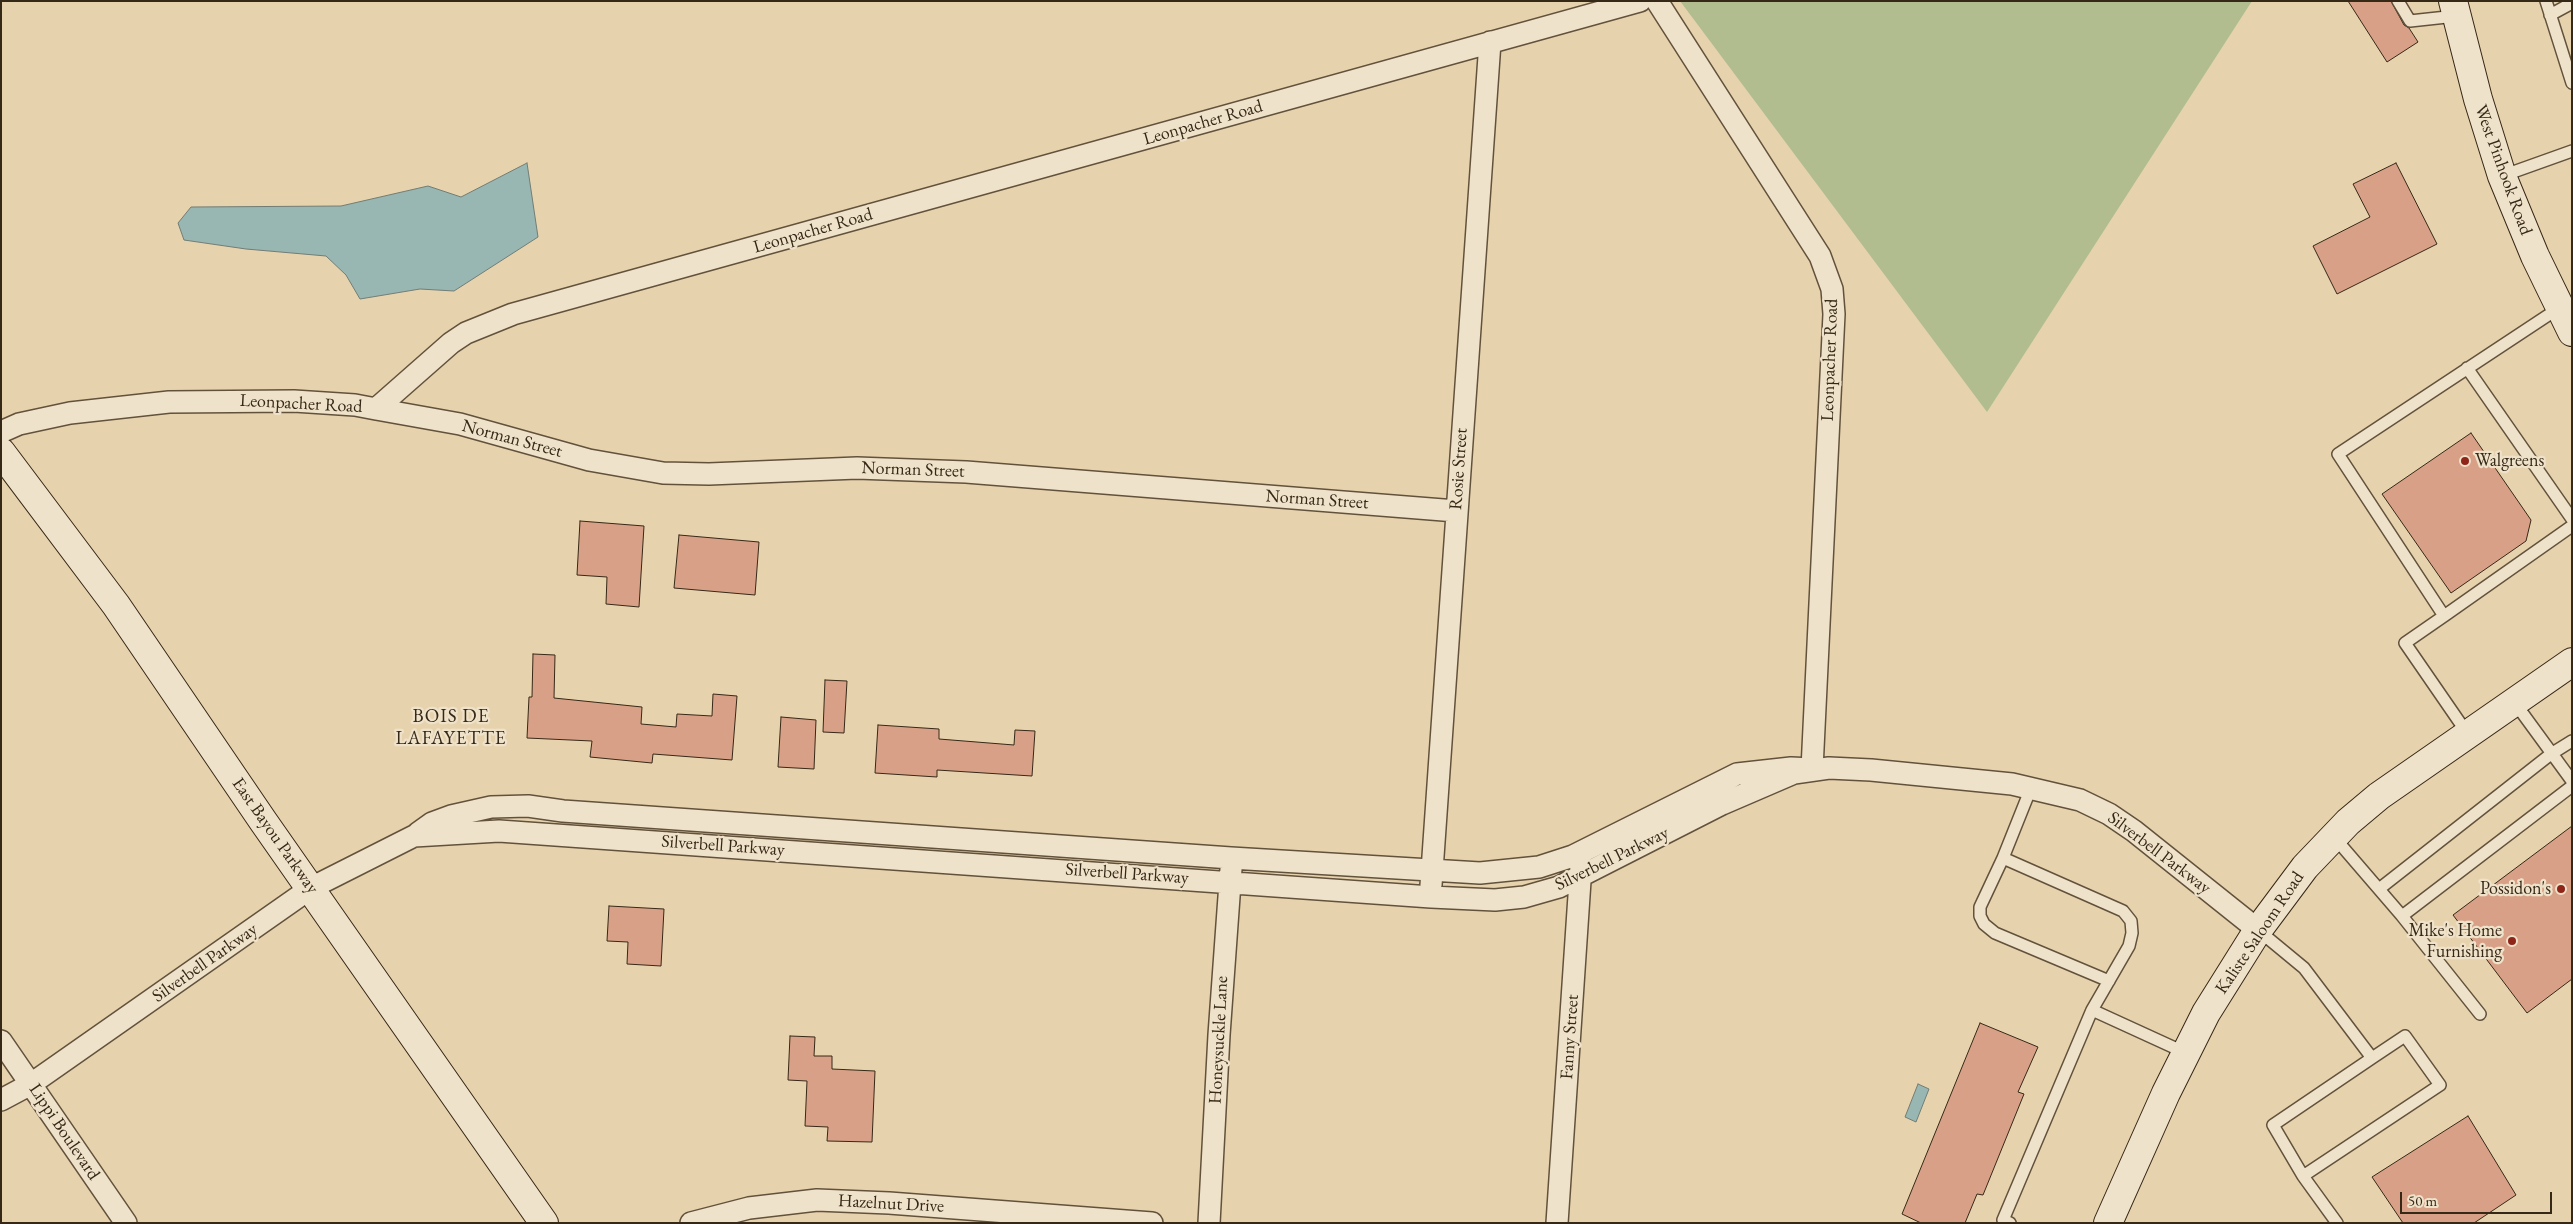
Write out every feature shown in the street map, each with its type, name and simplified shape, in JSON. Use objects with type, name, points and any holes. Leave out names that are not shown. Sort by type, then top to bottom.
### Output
[{"type":"main road","name":"West Pinhook Road","points":[[2455,8],[2478,99],[2502,176],[2559,308],[2572,332]]},
{"type":"main road","name":"East Bayou Parkway","points":[[1,452],[116,605],[544,1223]]},
{"type":"main road","name":"Kaliste Saloom Road","points":[[2108,1223],[2186,1053],[2211,1006],[2258,930],[2305,867],[2334,837],[2379,796],[2572,662]]},
{"type":"street","name":"Leonpacher Road","points":[[1,432],[19,424],[70,412],[169,402],[294,401],[355,405],[376,409],[451,343],[466,333],[513,314],[1640,1]]},
{"type":"street","name":"Leonpacher Road","points":[[1657,1],[1820,256],[1832,289],[1834,314],[1812,769]]},
{"type":"street","name":"Rosie Street","points":[[1430,897],[1490,42]]},
{"type":"street","name":"Norman Street","points":[[376,409],[460,424],[589,460],[663,473],[709,474],[857,468],[966,472],[1456,511]]},
{"type":"street","name":"Silverbell Parkway","points":[[1,1100],[31,1084],[312,888],[414,836],[432,823],[451,816],[490,807],[528,806],[563,811],[1231,858],[1480,873],[1538,867],[1582,852],[1725,778],[1758,770],[1791,768],[1871,770],[2031,788],[2080,800],[2109,814],[2134,831],[2258,930]]},
{"type":"street","name":"Silverbell Parkway","points":[[414,836],[499,831],[1495,900],[1524,898],[1559,888],[1722,804],[1794,773],[1812,769]]},
{"type":"street","name":"Fanny Street","points":[[1556,1223],[1582,852]]},
{"type":"street","name":"Honeysuckle Lane","points":[[1209,1223],[1218,1035],[1231,858]]},
{"type":"street","name":"Lippi Boulevard","points":[[1,1041],[126,1223]]},
{"type":"street","name":"Hazelnut Drive","points":[[692,1223],[748,1208],[816,1200],[899,1203],[1152,1223]]},
{"type":"lane","points":[[2398,1],[2410,21],[2455,8]]},
{"type":"lane","points":[[2546,1],[2571,79]]},
{"type":"lane","points":[[2550,15],[2572,3]]},
{"type":"lane","points":[[2502,176],[2572,151]]},
{"type":"lane","points":[[2444,616],[2338,454],[2559,308]]},
{"type":"lane","points":[[2467,368],[2572,520]]},
{"type":"lane","points":[[2468,733],[2405,643],[2572,526]]},
{"type":"lane","points":[[2515,703],[2572,781]]},
{"type":"lane","points":[[2379,889],[2551,754],[2572,741]]},
{"type":"lane","points":[[2402,916],[2572,786]]},
{"type":"lane","points":[[2031,788],[2003,858],[1980,907],[1980,916],[1984,924],[1995,933],[2109,981]]},
{"type":"lane","points":[[2334,837],[2402,916],[2480,1014]]},
{"type":"lane","points":[[2003,858],[2123,911],[2131,921],[2132,933],[2129,946],[2092,1010],[2003,1220],[2010,1223]]},
{"type":"lane","points":[[2258,930],[2304,968],[2372,1058]]},
{"type":"lane","points":[[2092,1010],[2186,1053]]},
{"type":"lane","points":[[2303,1176],[2440,1084],[2405,1036],[2273,1125],[2303,1176],[2337,1223]]},
{"type":"green space","points":[[1680,1],[2252,1],[1987,412]]},
{"type":"water","points":[[527,163],[538,237],[454,291],[420,289],[360,299],[346,275],[326,256],[246,249],[184,240],[178,223],[191,207],[341,206],[428,186],[461,197]]},
{"type":"water","points":[[1918,1084],[1929,1089],[1916,1122],[1905,1117]]},
{"type":"building","points":[[2348,1],[2391,1],[2404,25],[2409,28],[2418,42],[2387,62]]},
{"type":"building","points":[[2396,163],[2437,244],[2337,294],[2313,246],[2370,217],[2353,184]]},
{"type":"building","name":"Walgreens","points":[[2471,433],[2531,520],[2526,541],[2451,593],[2382,494]]},
{"type":"building","points":[[580,521],[644,526],[639,607],[606,604],[607,577],[577,575]]},
{"type":"building","points":[[679,535],[759,542],[755,595],[674,588]]},
{"type":"building","points":[[533,654],[555,655],[554,698],[642,707],[641,724],[676,727],[677,714],[712,716],[713,694],[737,696],[732,760],[653,754],[652,763],[590,757],[592,741],[527,738],[529,697],[532,697]]},
{"type":"building","points":[[825,680],[847,681],[844,733],[823,732]]},
{"type":"building","points":[[781,717],[816,720],[814,769],[778,767]]},
{"type":"building","points":[[878,725],[939,729],[939,739],[1014,745],[1015,730],[1035,731],[1032,776],[937,770],[937,777],[875,773]]},
{"type":"building","name":"Mike's Home Furnishing","points":[[2572,826],[2572,979],[2527,1013],[2453,915]]},
{"type":"building","points":[[609,906],[664,909],[661,966],[627,964],[628,942],[607,941]]},
{"type":"building","points":[[1980,1023],[2038,1047],[2018,1092],[2024,1094],[1983,1195],[1977,1194],[1965,1223],[1921,1223],[1902,1214]]},
{"type":"building","points":[[790,1036],[815,1037],[814,1056],[832,1056],[832,1069],[875,1071],[872,1142],[827,1141],[828,1127],[805,1126],[807,1081],[788,1080]]},
{"type":"building","points":[[2468,1116],[2516,1195],[2474,1223],[2403,1223],[2372,1177]]},
{"type":"place","name":"Walgreens","points":[[2465,461]]},
{"type":"place","name":"Possidon's","points":[[2561,889]]},
{"type":"place","name":"Mike's Home Furnishing","points":[[2512,941]]},
{"type":"district","name":"BOIS DE LAFAYETTE","points":[[451,728]]}]
